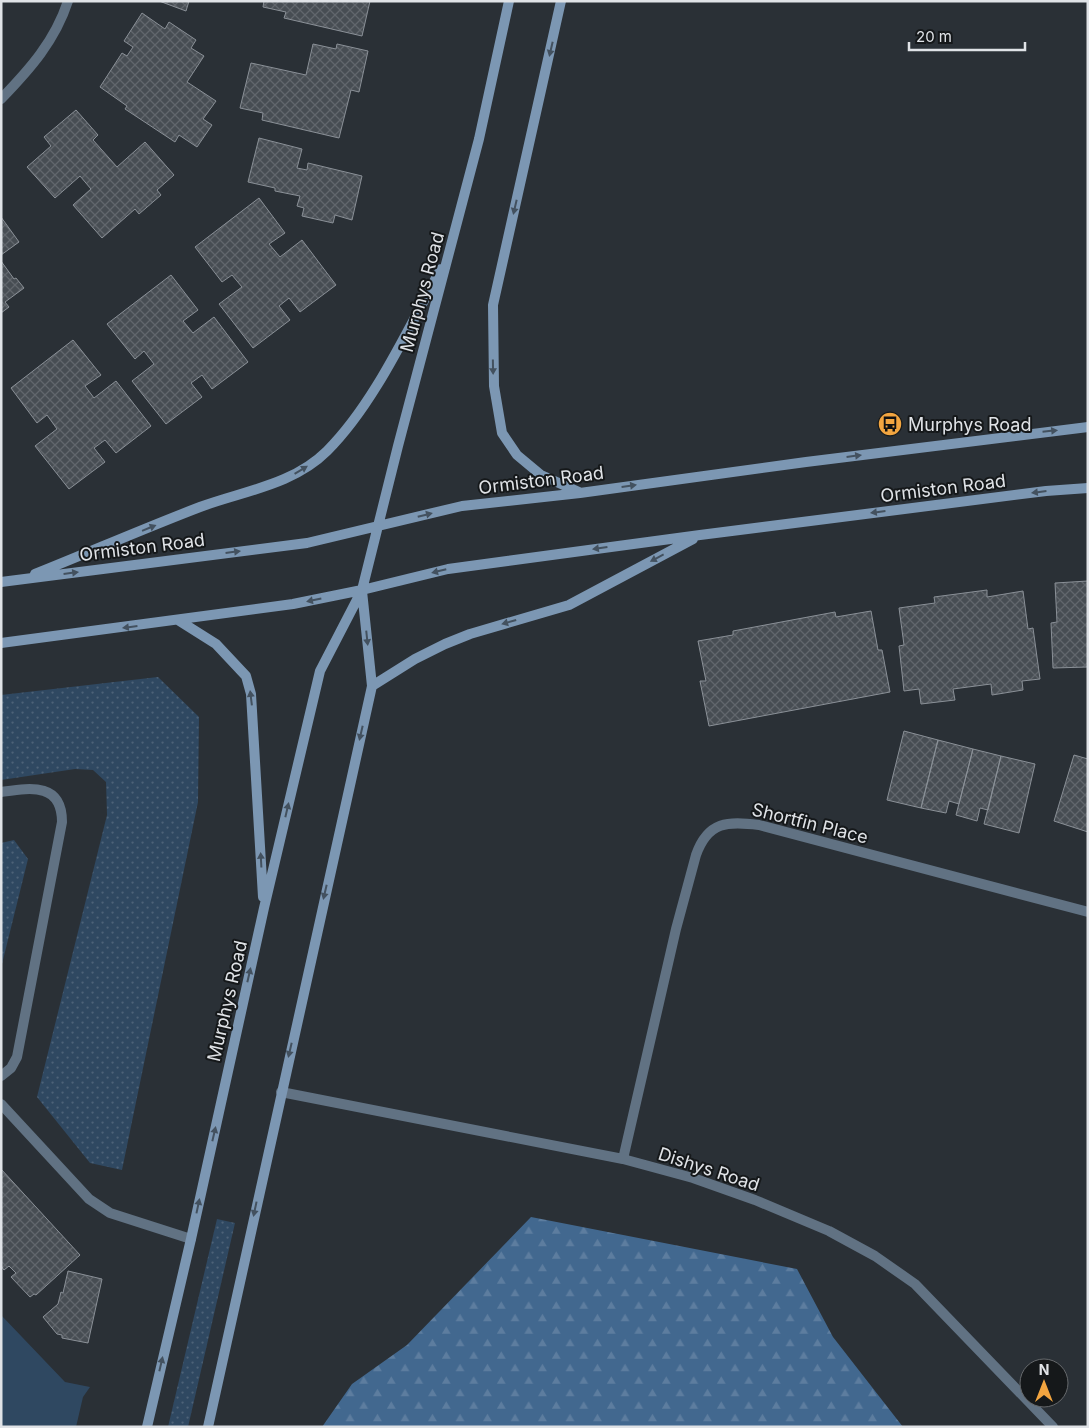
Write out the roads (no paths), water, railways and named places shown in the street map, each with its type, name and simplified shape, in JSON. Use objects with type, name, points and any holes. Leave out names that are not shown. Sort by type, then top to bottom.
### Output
[{"type":"main road","name":"Murphys Road","points":[[147,1427],[191,1239],[264,908],[320,672],[362,590],[479,139],[509,1]]},
{"type":"main road","points":[[561,1],[493,305],[494,386],[502,433],[517,455],[541,475],[580,493]]},
{"type":"main road","points":[[23,579],[201,507],[286,478],[305,468],[326,451],[350,424],[373,390],[449,254]]},
{"type":"main road","name":"Ormiston Road","points":[[1,582],[298,544],[462,506],[580,493],[825,459],[1088,427]]},
{"type":"main road","name":"Ormiston Road","points":[[1,643],[293,604],[362,590],[448,569],[1046,491],[1088,488]]},
{"type":"main road","points":[[372,686],[415,659],[444,644],[470,634],[569,605],[700,535]]},
{"type":"main road","name":"Murphys Road","points":[[208,1427],[372,686],[362,590]]},
{"type":"main road","points":[[178,620],[216,644],[246,676],[251,694],[264,908]]},
{"type":"street","points":[[1,99],[48,46],[68,1]]},
{"type":"street","points":[[1,792],[29,788],[42,789],[54,795],[60,805],[62,822],[17,1057],[11,1068],[1,1076]]},
{"type":"street","name":"Shortfin Place","points":[[623,1159],[676,929],[696,855],[700,843],[708,832],[720,825],[737,822],[759,825],[1088,912]]},
{"type":"street","name":"Dishys Road","points":[[281,1092],[623,1159],[693,1178],[755,1200],[829,1231],[875,1256],[915,1284],[1052,1427]]},
{"type":"street","points":[[1,1104],[89,1199],[110,1213],[191,1239]]},
{"type":"place","name":"Murphys Road","points":[[890,424]]}]
